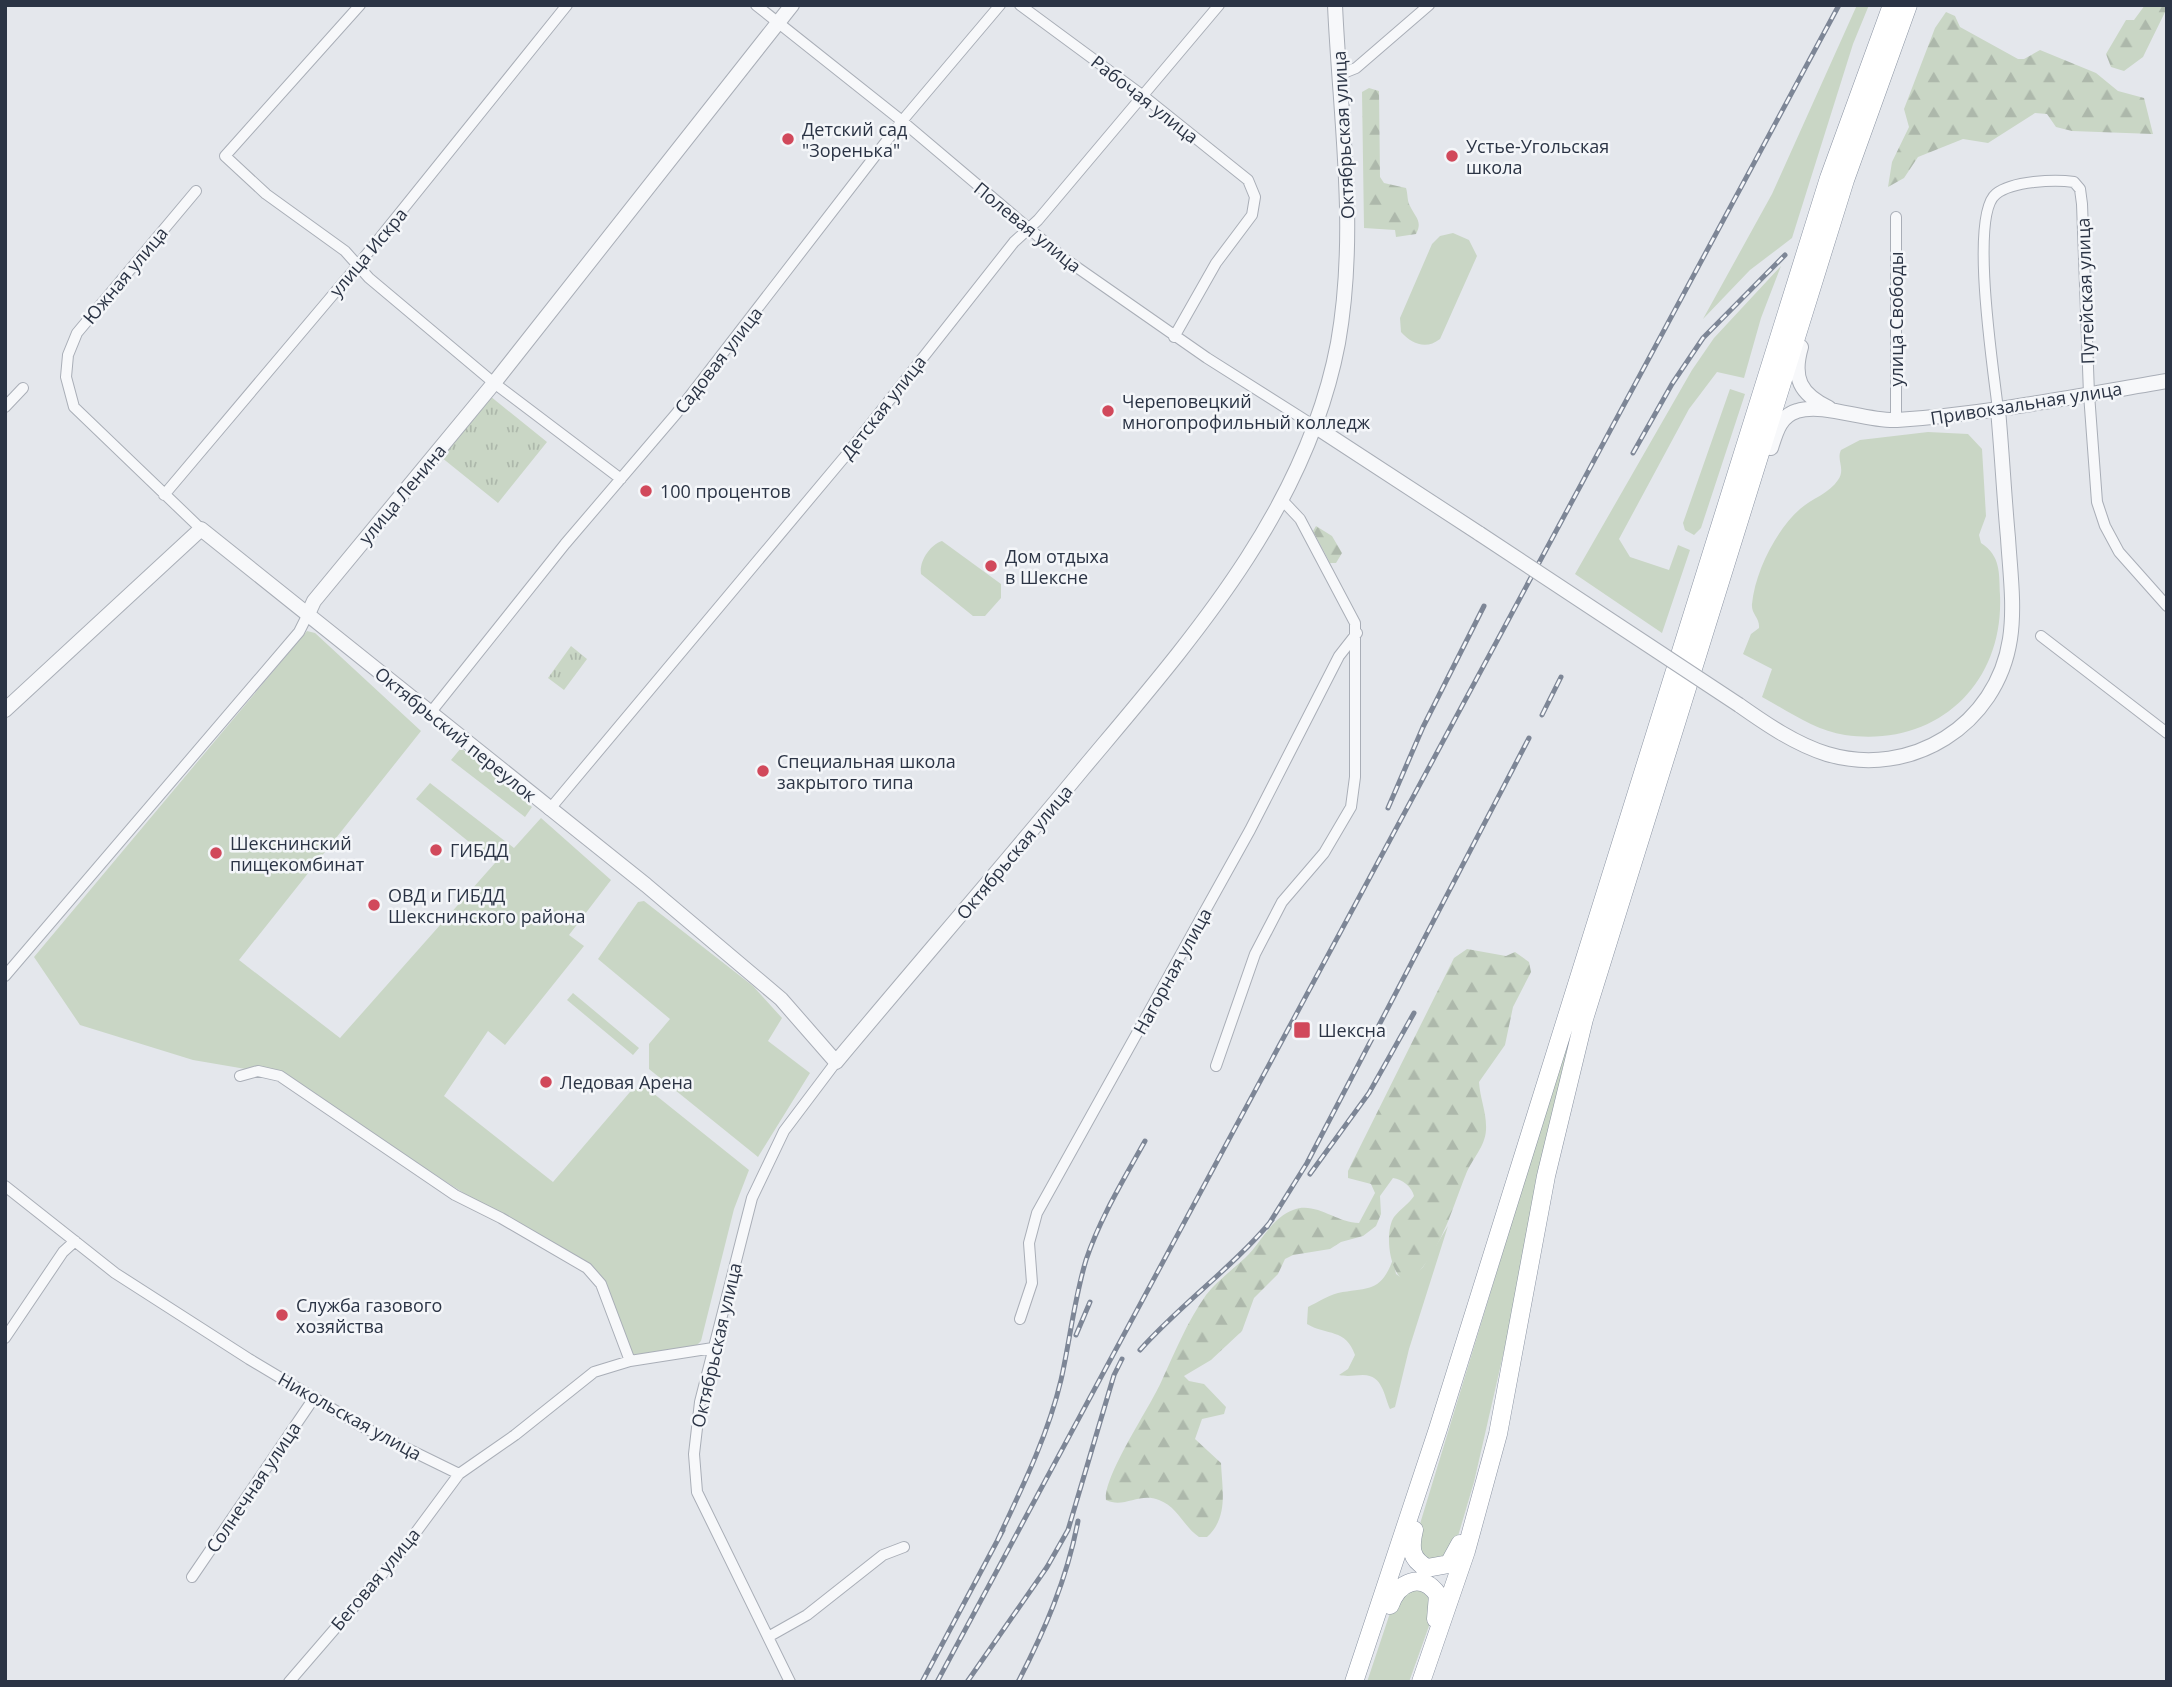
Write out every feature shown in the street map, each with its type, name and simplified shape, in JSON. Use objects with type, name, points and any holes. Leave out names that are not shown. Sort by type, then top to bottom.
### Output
[{"type":"highway","points":[[1421,1682],[1462,1564],[1489,1470],[1529,1277],[1546,1176],[1574,1054],[1701,638],[1902,7]]},
{"type":"highway","points":[[1354,1682],[1464,1348],[1829,178],[1902,7]]},
{"type":"highway","points":[[1464,1348],[1444,1434],[1411,1542],[1417,1561],[1432,1569],[1449,1564],[1459,1548],[1529,1277]]},
{"type":"highway","points":[[1363,1682],[1393,1596],[1401,1585],[1414,1581],[1433,1588],[1438,1595],[1439,1608],[1413,1682]]},
{"type":"street","points":[[360,5],[225,156],[266,194],[345,251],[494,383],[621,479]]},
{"type":"street","name":"улица Искра","points":[[164,495],[358,265],[567,5]]},
{"type":"street","name":"Полевая улица","points":[[756,5],[828,65],[902,121],[1028,229],[1174,337],[1316,427]]},
{"type":"street","name":"улица Ленина","points":[[5,976],[299,632],[313,601],[494,383],[792,5]]},
{"type":"street","name":"Садовая улица","points":[[430,712],[565,544],[676,414],[902,121],[1000,5]]},
{"type":"street","name":"Рабочая улица","points":[[1020,5],[1142,95],[1248,180],[1256,204],[1245,226],[1216,263],[1174,337]]},
{"type":"street","name":"Детская улица","points":[[549,810],[847,454],[1014,242],[1219,5]]},
{"type":"street","name":"Октябрьская улица","points":[[790,1682],[709,1518],[695,1480],[696,1426],[741,1238],[764,1169],[792,1118],[1164,671],[1253,552],[1283,501],[1316,427],[1338,343],[1345,277],[1348,174],[1335,5]]},
{"type":"street","points":[[1341,74],[1356,68],[1429,5]]},
{"type":"street","points":[[1843,415],[1805,394],[1797,379],[1797,362],[1902,7]]},
{"type":"street","name":"Путейская улица","points":[[1998,410],[1985,288],[1984,218],[1987,204],[1997,192],[2024,184],[2059,180],[2074,182],[2080,188],[2082,204],[2089,394],[2100,514],[2119,552],[2167,606]]},
{"type":"street","name":"Южная улица","points":[[74,407],[66,377],[68,355],[77,332],[196,191]]},
{"type":"street","name":"улица Свободы","points":[[1896,217],[1896,420]]},
{"type":"street","name":"Привокзальная улица","points":[[1701,638],[1732,568],[1781,422],[1803,409],[1896,420],[1998,410],[2167,381]]},
{"type":"street","points":[[5,407],[23,388]]},
{"type":"street","name":"Октябрьский переулок","points":[[74,407],[201,528],[549,810],[646,885],[781,999],[836,1062]]},
{"type":"street","points":[[1316,427],[1784,734],[1816,750],[1868,760],[1907,755],[1939,743],[1966,724],[1977,712],[1990,694],[2001,671],[2011,627],[1998,410]]},
{"type":"street","points":[[1216,1066],[1255,954],[1282,902],[1324,853],[1351,807],[1355,777],[1357,633],[1352,614],[1300,519],[1283,501]]},
{"type":"street","points":[[5,710],[201,528]]},
{"type":"street","name":"Нагорная улица","points":[[1020,1319],[1032,1283],[1029,1243],[1037,1213],[1250,830],[1339,656],[1357,633]]},
{"type":"street","points":[[2041,636],[2167,733]]},
{"type":"street","points":[[240,1076],[258,1071],[280,1076],[455,1195],[502,1217],[587,1268],[601,1284],[629,1360]]},
{"type":"street","name":"Никольская улица","points":[[5,1186],[52,1220],[115,1273],[361,1426],[458,1474]]},
{"type":"street","points":[[5,1338],[63,1252],[75,1241]]},
{"type":"street","points":[[458,1474],[515,1435],[594,1372],[629,1360],[713,1348]]},
{"type":"street","name":"Солнечная улица","points":[[191,1577],[314,1398]]},
{"type":"street","name":"Беговая улица","points":[[289,1682],[402,1550],[458,1474]]},
{"type":"street","points":[[768,1637],[807,1615],[883,1555],[904,1547]]},
{"type":"green space","points":[[1857,5],[1869,5],[1853,44],[1792,238],[1750,270],[1703,319],[1772,194]]},
{"type":"green space","points":[[2145,5],[2167,5],[2167,8],[2143,57],[2124,71],[2111,67],[2106,54],[2126,20],[2134,20]]},
{"type":"green space","points":[[1946,12],[1955,16],[1960,27],[2018,59],[2024,59],[2040,50],[2096,73],[2118,91],[2144,98],[2153,134],[2072,131],[2056,127],[2047,114],[2035,113],[1988,143],[1963,139],[1918,157],[1904,178],[1888,187],[1892,162],[1909,127],[1904,109],[1935,28]]},
{"type":"green space","points":[[1369,88],[1379,91],[1380,177],[1384,183],[1406,188],[1409,204],[1418,219],[1416,234],[1396,237],[1395,230],[1364,228],[1362,92]]},
{"type":"green space","points":[[1453,233],[1469,240],[1477,256],[1440,339],[1430,344],[1419,344],[1401,332],[1400,318],[1432,244],[1440,236]]},
{"type":"green space","points":[[1781,266],[1761,318],[1744,378],[1717,372],[1689,409],[1619,539],[1630,557],[1669,570],[1678,545],[1690,550],[1662,633],[1575,574],[1692,370],[1714,338]]},
{"type":"green space","points":[[1730,389],[1745,394],[1701,528],[1694,535],[1685,530],[1683,523]]},
{"type":"green space","points":[[490,396],[547,442],[498,503],[441,457]]},
{"type":"green space","points":[[1928,432],[1968,434],[1982,449],[1986,516],[1979,535],[1981,543],[1996,559],[2000,595],[1998,627],[1990,657],[1977,682],[1958,704],[1935,720],[1908,731],[1878,736],[1834,733],[1802,720],[1762,697],[1772,669],[1743,654],[1751,634],[1759,628],[1752,607],[1757,579],[1768,552],[1791,518],[1838,480],[1841,472],[1841,450],[1860,440]]},
{"type":"green space","points":[[1316,526],[1332,536],[1342,553],[1336,563],[1330,563],[1313,531]]},
{"type":"green space","points":[[942,541],[1001,584],[1001,598],[985,616],[973,616],[921,574],[926,554]]},
{"type":"green space","points":[[307,631],[315,633],[421,731],[239,960],[340,1038],[495,863],[416,799],[430,783],[514,848],[541,818],[611,880],[569,935],[584,946],[505,1045],[488,1031],[444,1096],[553,1182],[630,1092],[643,1085],[749,1170],[734,1209],[701,1341],[696,1346],[632,1356],[606,1285],[324,1103],[258,1071],[193,1060],[80,1025],[34,957]]},
{"type":"green space","points":[[571,646],[587,659],[564,690],[548,678]]},
{"type":"green space","points":[[461,748],[532,807],[525,817],[451,760]]},
{"type":"green space","points":[[644,901],[753,986],[782,1018],[768,1041],[810,1073],[758,1157],[649,1069],[649,1044],[670,1019],[598,959],[638,902]]},
{"type":"green space","points":[[1598,940],[1474,1482],[1456,1543],[1435,1565],[1415,1549],[1416,1537]]},
{"type":"green space","points":[[1467,949],[1506,956],[1515,952],[1529,962],[1531,972],[1513,1007],[1505,1045],[1479,1082],[1486,1124],[1485,1136],[1429,1259],[1408,1283],[1396,1272],[1390,1253],[1391,1224],[1394,1217],[1414,1196],[1406,1184],[1393,1178],[1380,1196],[1381,1214],[1376,1226],[1363,1236],[1341,1242],[1330,1249],[1293,1255],[1285,1259],[1278,1274],[1254,1298],[1242,1331],[1211,1360],[1184,1376],[1189,1381],[1204,1384],[1226,1407],[1224,1414],[1202,1419],[1195,1439],[1221,1463],[1223,1502],[1219,1521],[1207,1537],[1199,1537],[1171,1507],[1159,1500],[1145,1498],[1119,1503],[1106,1500],[1107,1489],[1120,1458],[1156,1392],[1187,1326],[1210,1290],[1251,1252],[1278,1219],[1293,1210],[1310,1208],[1342,1220],[1359,1223],[1375,1193],[1371,1184],[1348,1178],[1348,1171],[1454,958]]},
{"type":"green space","points":[[573,993],[639,1048],[633,1055],[567,1000]]},
{"type":"green space","points":[[1448,1226],[1409,1349],[1395,1407],[1390,1409],[1382,1387],[1375,1378],[1339,1375],[1348,1369],[1355,1355],[1351,1346],[1341,1336],[1307,1324],[1308,1307],[1334,1294],[1365,1289],[1378,1283],[1384,1278],[1393,1259],[1396,1274],[1408,1282],[1423,1267]]},
{"type":"green space","points":[[1426,1590],[1434,1612],[1409,1682],[1367,1682],[1391,1610],[1402,1591]]},
{"type":"railway","points":[[937,1682],[1839,5]]},
{"type":"railway","points":[[1633,453],[1672,384],[1703,338],[1785,255]]},
{"type":"railway","points":[[1388,808],[1423,727],[1484,606]]},
{"type":"railway","points":[[1542,715],[1561,677]]},
{"type":"railway","points":[[1267,1227],[1307,1163],[1529,738]]},
{"type":"railway","points":[[1310,1174],[1369,1093],[1414,1013]]},
{"type":"railway","points":[[998,1539],[1034,1461],[1056,1401],[1086,1260],[1098,1229],[1145,1141]]},
{"type":"railway","points":[[1140,1350],[1272,1220]]},
{"type":"railway","points":[[1076,1335],[1090,1302]]},
{"type":"railway","points":[[967,1682],[1047,1567],[1068,1530],[1114,1375],[1122,1359]]},
{"type":"railway","points":[[1018,1682],[1054,1604],[1078,1521]]},
{"type":"railway","points":[[922,1682],[1003,1530]]},
{"type":"place","name":"Детский сад \"Зоренька\"","points":[[788,139]]},
{"type":"place","name":"Устье-Угольская школа","points":[[1452,156]]},
{"type":"place","name":"Череповецкий многопрофильный колледж","points":[[1108,411]]},
{"type":"place","name":"100 процентов","points":[[646,491]]},
{"type":"place","name":"Дом отдыха в Шекснe","points":[[991,566]]},
{"type":"place","name":"Специальная школа закрытого типа","points":[[763,771]]},
{"type":"place","name":"ГИБДД","points":[[436,850]]},
{"type":"place","name":"Шекснинский пищекомбинат","points":[[216,853]]},
{"type":"place","name":"ОВД и ГИБДД Шекснинского района","points":[[374,905]]},
{"type":"place","name":"Шексна","points":[[1302,1030]]},
{"type":"place","name":"Ледовая Арена","points":[[546,1082]]},
{"type":"place","name":"Служба газового хозяйства","points":[[282,1315]]}]
